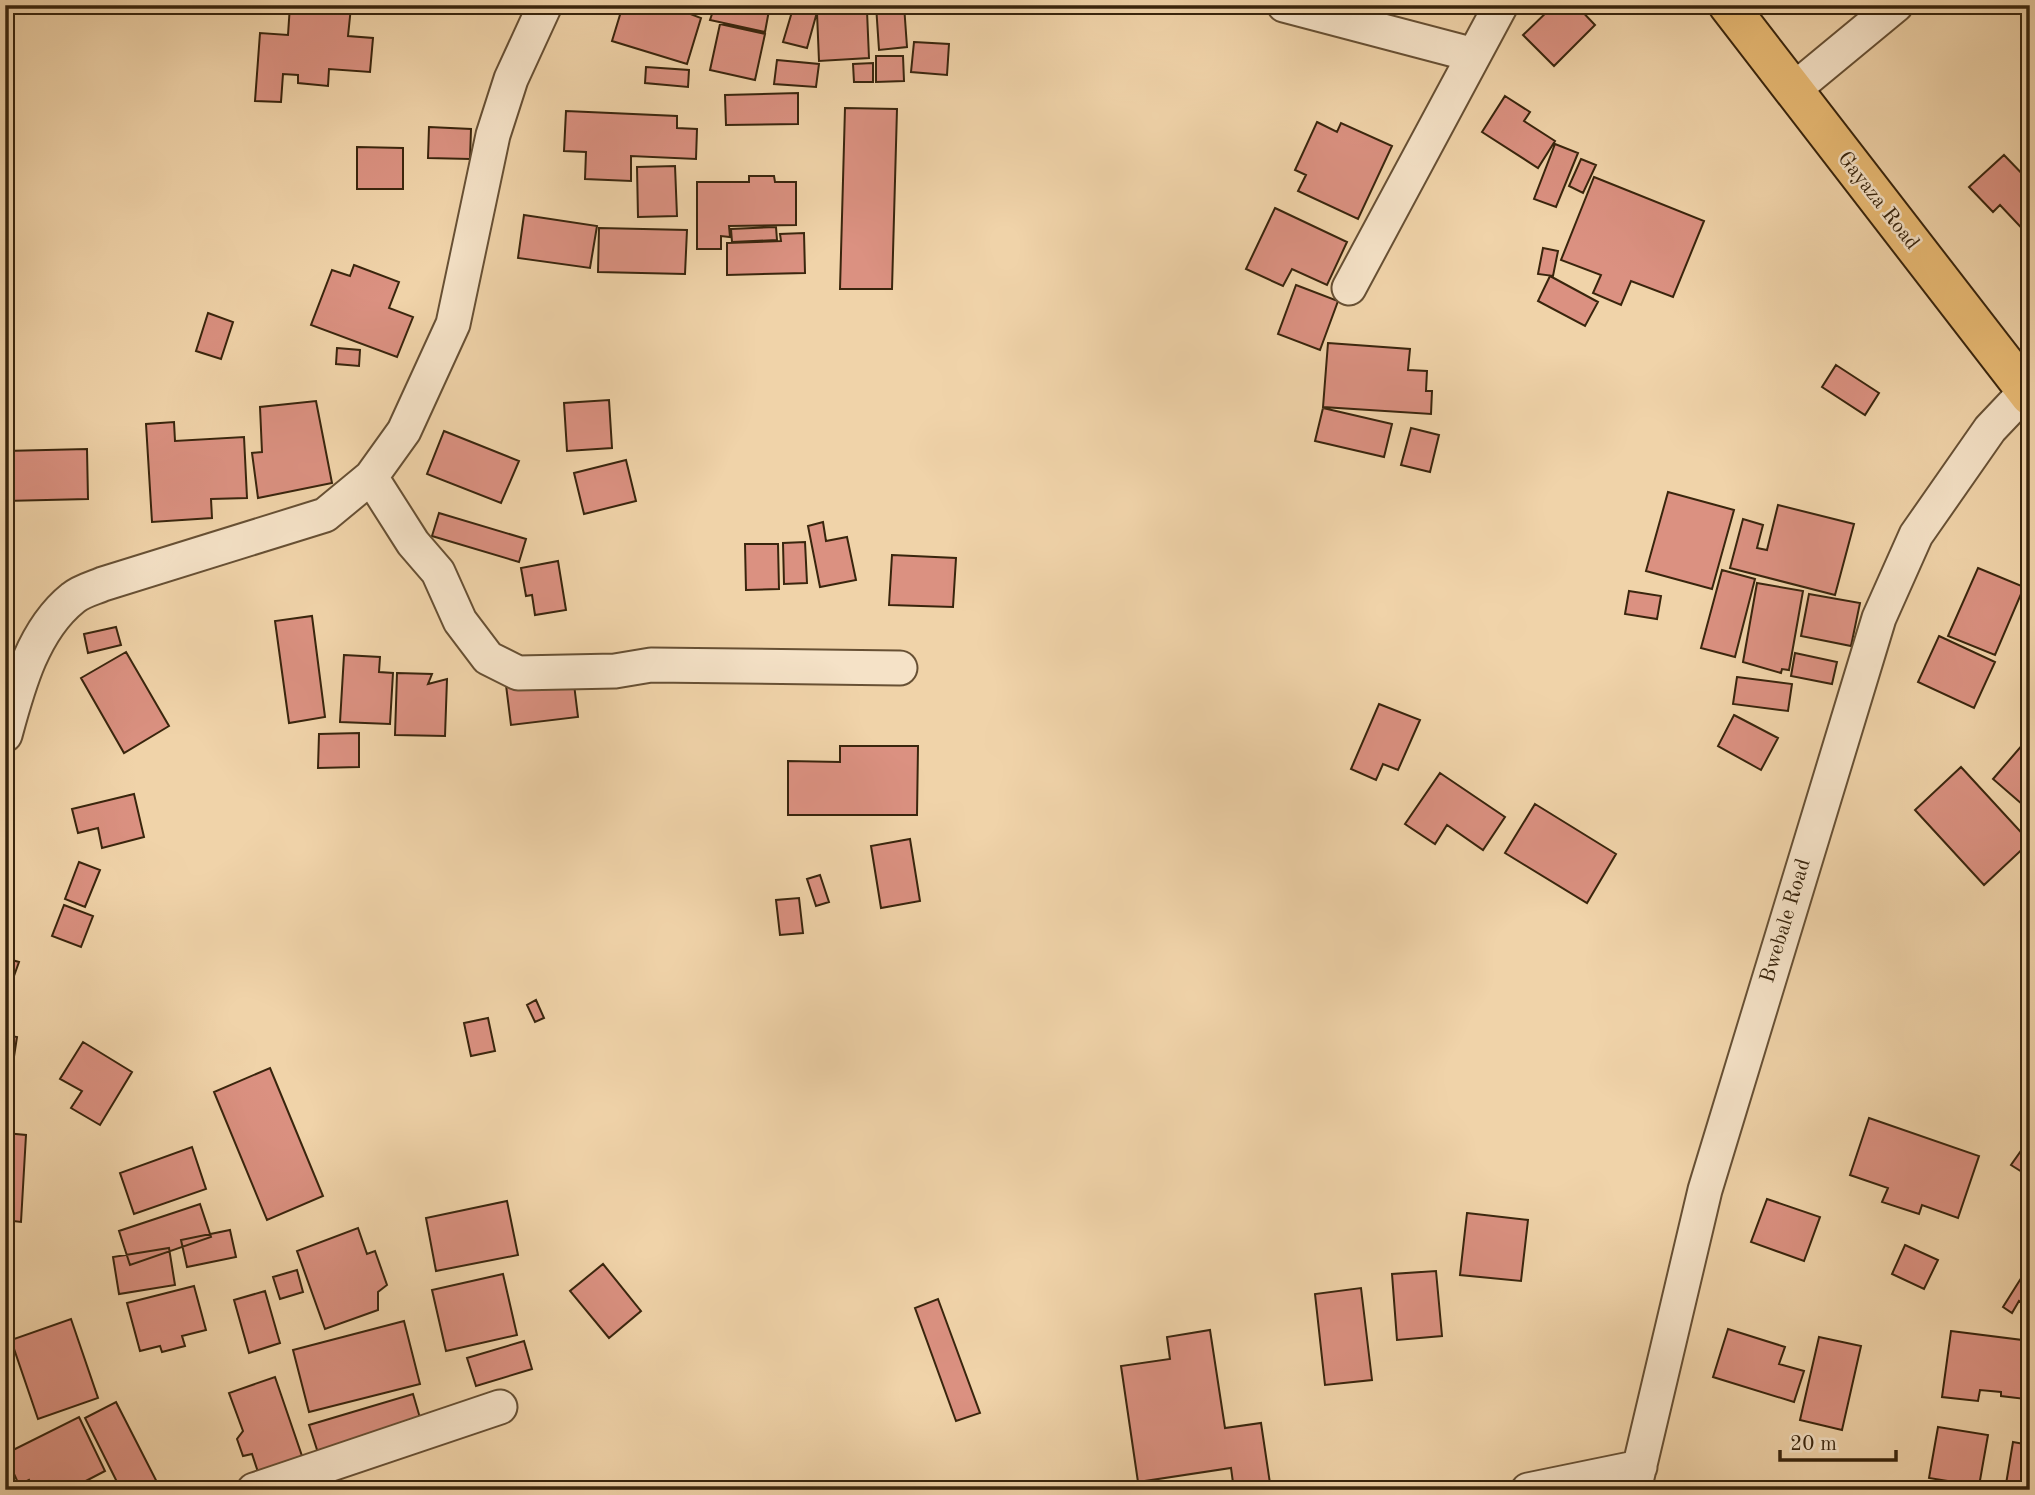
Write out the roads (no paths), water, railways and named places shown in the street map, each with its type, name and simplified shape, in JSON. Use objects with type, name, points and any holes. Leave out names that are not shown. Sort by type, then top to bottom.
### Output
[{"type":"main road","name":"Gayaza Road","points":[[1728,5],[2028,393]]},
{"type":"street","points":[[7,726],[32,653],[55,618],[74,597],[103,583],[325,515],[371,477],[404,431],[453,324],[493,135],[512,79],[545,5]]},
{"type":"street","points":[[1284,5],[1475,55]]},
{"type":"street","points":[[1349,288],[1501,5]]},
{"type":"street","points":[[1792,91],[1896,5]]},
{"type":"street","name":"Bwebale Road","points":[[1637,1478],[1705,1190],[1879,618],[1916,536],[1990,429],[2028,393]]},
{"type":"street","points":[[371,477],[413,543],[438,572],[460,621],[488,658],[519,673],[615,671],[663,665],[900,668]]},
{"type":"street","points":[[254,1490],[500,1408]]},
{"type":"street","points":[[1528,1490],[1637,1478]]}]
